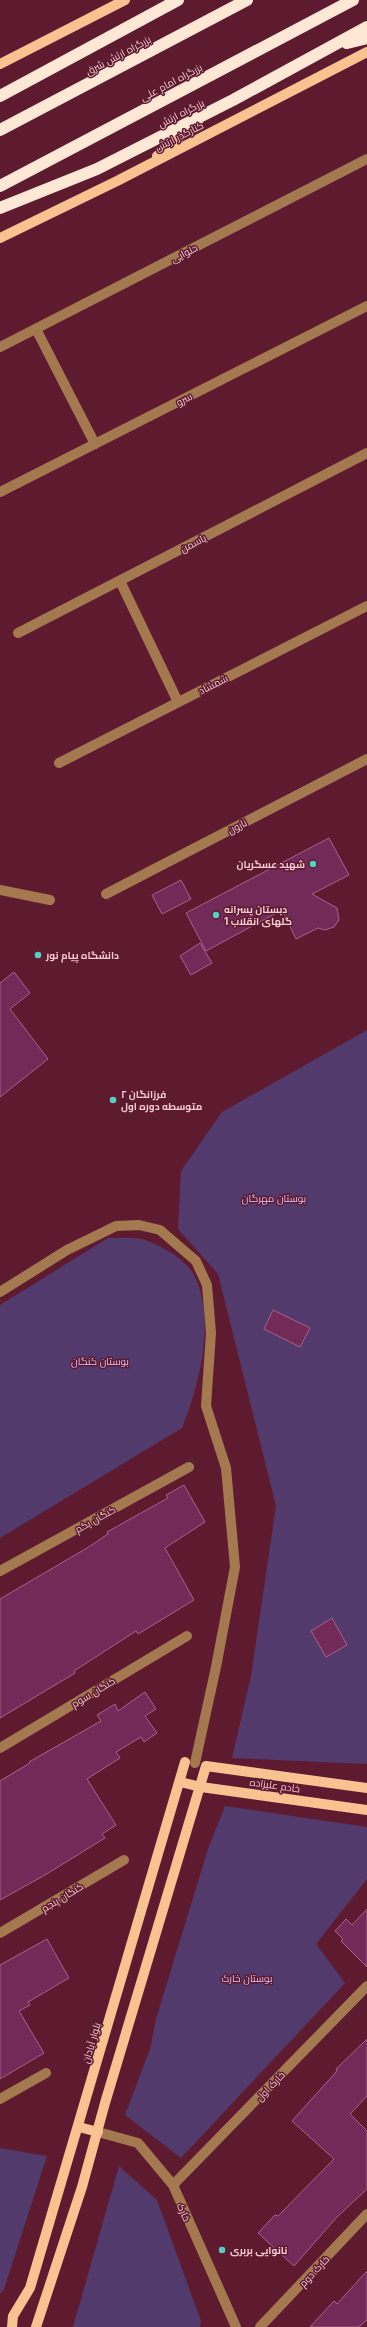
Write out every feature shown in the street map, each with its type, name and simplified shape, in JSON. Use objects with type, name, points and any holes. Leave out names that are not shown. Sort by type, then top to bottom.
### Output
[{"type":"highway","points":[[0,96],[178,0]]},
{"type":"highway","name":"بزرگراه ارتش شرق","points":[[0,130],[247,0]]},
{"type":"highway","name":"بزرگراه امام علی","points":[[0,186],[353,0]]},
{"type":"highway","name":"بزرگراه ارتش","points":[[0,208],[97,169],[334,46],[367,27]]},
{"type":"highway","points":[[334,46],[367,38]]},
{"type":"main road","points":[[0,64],[125,0]]},
{"type":"main road","name":"کنارگذر ارتش","points":[[0,238],[144,168],[367,52]]},
{"type":"main road","points":[[144,168],[208,112]]},
{"type":"main road","name":"بلوار آبادان","points":[[12,2327],[13,2316],[30,2288],[79,2127],[180,1782],[190,1762]]},
{"type":"main road","points":[[36,2327],[82,2187],[206,1766]]},
{"type":"main road","name":"خادم علیزاده","points":[[206,1766],[367,1788]]},
{"type":"main road","name":"خادم علیزاده","points":[[180,1782],[201,1787],[367,1810]]},
{"type":"main road","points":[[79,2127],[98,2132]]},
{"type":"street","name":"حلوایی","points":[[0,347],[367,159]]},
{"type":"street","name":"سرو","points":[[0,492],[367,306]]},
{"type":"street","points":[[36,329],[95,444]]},
{"type":"street","name":"یاسمن","points":[[18,633],[367,453]]},
{"type":"street","points":[[120,581],[178,702]]},
{"type":"street","name":"شمشاد","points":[[59,762],[367,606]]},
{"type":"street","name":"نارون","points":[[106,894],[367,759]]},
{"type":"street","points":[[0,890],[50,900]]},
{"type":"street","points":[[0,1292],[67,1250],[116,1226],[139,1224],[160,1230],[196,1261],[207,1285],[211,1334],[206,1406],[226,1468],[235,1567],[216,1667],[190,1762]]},
{"type":"street","name":"کنگان یکم","points":[[0,1571],[189,1467]]},
{"type":"street","name":"کنگان سوم","points":[[0,1748],[187,1636]]},
{"type":"street","name":"خادم علیزاده","points":[[190,1762],[206,1766]]},
{"type":"street","name":"کنگان پنجم","points":[[0,1933],[124,1860]]},
{"type":"street","name":"خارک اول","points":[[173,2185],[367,1986]]},
{"type":"street","points":[[0,2099],[46,2073]]},
{"type":"street","name":"خارک","points":[[98,2132],[138,2142],[173,2185],[236,2327]]},
{"type":"street","name":"خارک دوم","points":[[260,2327],[367,2214]]},
{"type":"green space","name":"بوستان مهرگان","points":[[367,1030],[367,1764],[232,1758],[251,1676],[276,1506],[218,1274],[178,1229],[181,1171],[222,1112]]},
{"type":"green space","name":"بوستان کنگان","points":[[108,1238],[138,1238],[157,1245],[186,1264],[195,1277],[201,1295],[205,1333],[199,1373],[182,1428],[0,1538],[0,1305]]},
{"type":"green space","name":"بوستان خارک","points":[[225,1806],[367,1827],[367,1879],[316,1944],[345,1983],[181,2158],[125,2115],[150,2049],[156,2019],[208,1849]]},
{"type":"green space","points":[[0,2148],[47,2156],[3,2292],[0,2293]]},
{"type":"green space","points":[[119,2166],[157,2200],[201,2321],[200,2327],[73,2327]]},
{"type":"building","points":[[329,838],[349,875],[312,894],[337,908],[339,920],[334,927],[325,930],[318,928],[296,939],[282,910],[206,951],[186,913]]},
{"type":"building","points":[[181,880],[191,899],[162,914],[152,895]]},
{"type":"building","points":[[200,943],[212,963],[191,975],[180,956]]},
{"type":"building","points":[[14,972],[30,993],[10,1009],[48,1059],[0,1097],[0,983]]},
{"type":"building","points":[[273,1310],[310,1328],[300,1347],[264,1329]]},
{"type":"building","points":[[184,1485],[205,1522],[165,1548],[194,1600],[138,1634],[136,1631],[74,1671],[75,1673],[0,1718],[0,1599],[87,1548],[108,1534],[107,1532],[168,1498],[166,1495]]},
{"type":"building","points":[[332,1618],[347,1645],[326,1657],[311,1631]]},
{"type":"building","points":[[145,1692],[156,1709],[145,1716],[157,1733],[144,1742],[141,1737],[116,1752],[120,1758],[87,1779],[116,1825],[102,1834],[105,1838],[45,1875],[0,1900],[0,1781],[30,1763],[29,1762],[101,1721],[97,1715],[115,1704],[118,1711]]},
{"type":"building","points":[[367,1909],[367,1967],[341,1941],[343,1939],[335,1931],[346,1919],[352,1925]]},
{"type":"building","points":[[47,1939],[69,1978],[28,2002],[30,2005],[19,2011],[44,2053],[0,2079],[0,1965]]},
{"type":"building","points":[[367,2039],[367,2096],[350,2114],[367,2131],[367,2189],[337,2217],[294,2266],[258,2233],[275,2215],[278,2216],[334,2159],[292,2121],[337,2071],[336,2069]]},
{"type":"building","points":[[367,2271],[367,2320],[359,2327],[310,2327],[334,2301],[337,2304]]},
{"type":"place","name":"شهید عسگریان","points":[[313,864]]},
{"type":"place","name":"دبستان پسرانه گلهای انقلاب 1","points":[[216,915]]},
{"type":"place","name":"دانشگاه پیام نور","points":[[38,955]]},
{"type":"place","name":"فرزانگان ۲ متوسطه دوره اول","points":[[113,1100]]},
{"type":"place","name":"نانوایی بربری","points":[[222,2250]]}]
